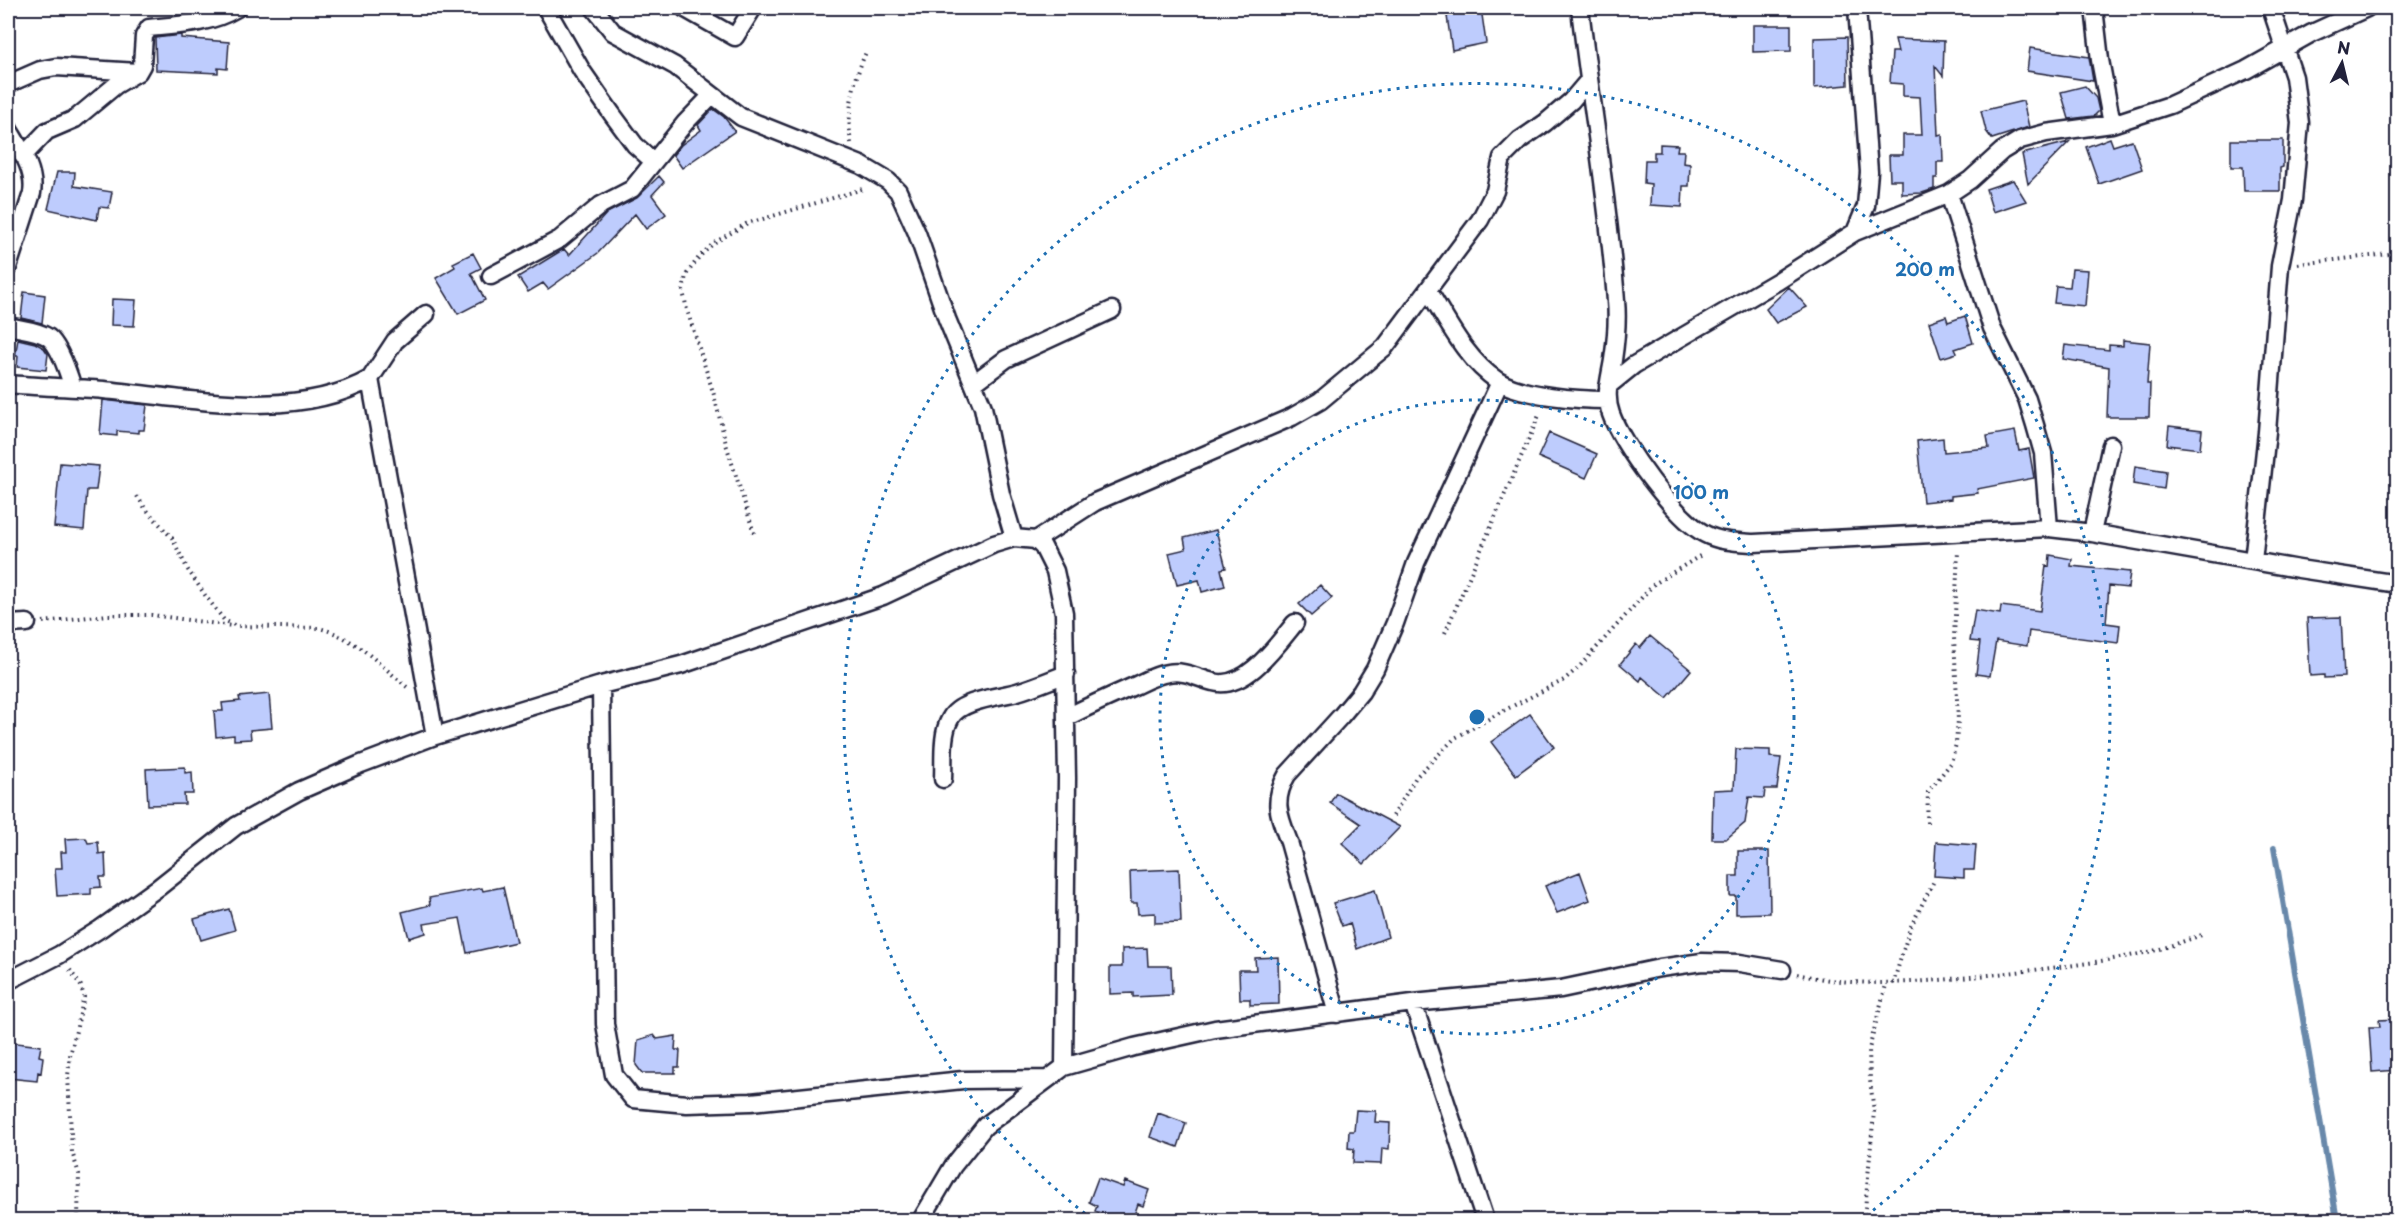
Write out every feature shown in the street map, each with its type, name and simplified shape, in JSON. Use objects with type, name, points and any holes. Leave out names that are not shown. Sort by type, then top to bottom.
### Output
[{"type":"street","points":[[23,156],[47,131],[75,119],[116,86],[138,72],[142,66],[144,36],[149,28],[197,23],[237,8]]},
{"type":"street","points":[[546,8],[582,71],[612,114],[635,145],[654,161]]},
{"type":"street","points":[[594,8],[612,32],[675,66],[741,117],[861,165],[888,181],[898,191],[974,382],[988,424],[1001,494],[1014,538]]},
{"type":"street","points":[[684,8],[735,37],[753,8]]},
{"type":"street","points":[[1580,8],[1609,227],[1616,304],[1616,332],[1607,393],[1611,414],[1621,434],[1648,474],[1690,523],[1706,534],[1724,540],[1765,543],[2049,528],[2092,533],[2397,584]]},
{"type":"street","points":[[1855,232],[1866,207],[1869,172],[1857,8]]},
{"type":"street","points":[[2094,8],[2100,60],[2112,124]]},
{"type":"street","points":[[2253,561],[2267,432],[2280,266],[2293,200],[2300,123],[2294,77],[2283,50],[2271,8]]},
{"type":"street","points":[[1428,290],[1464,348],[1482,368],[1500,382],[1548,396],[1607,393],[1634,365],[1778,282],[1855,232],[1949,194],[1970,180],[2002,151],[2020,140],[2046,133],[2112,124],[2170,105],[2246,70],[2338,20],[2367,8]]},
{"type":"street","points":[[8,84],[40,69],[56,67],[138,72]]},
{"type":"street","points":[[8,981],[59,955],[159,887],[236,826],[299,791],[435,736],[601,685],[681,665],[883,596],[994,544],[1014,538],[1036,540],[1095,502],[1292,417],[1320,401],[1386,346],[1480,220],[1495,191],[1502,158],[1520,140],[1571,101],[1588,81]]},
{"type":"street","points":[[491,276],[560,239],[601,206],[638,183],[685,123],[711,96]]},
{"type":"street","points":[[8,128],[34,182],[8,267]]},
{"type":"street","points":[[1949,194],[1992,328],[2027,399],[2035,425],[2043,453],[2049,528]]},
{"type":"street","points":[[974,382],[1006,359],[1112,310]]},
{"type":"street","points":[[8,384],[270,404],[331,396],[350,390],[370,379],[395,341],[426,314]]},
{"type":"street","points":[[8,326],[50,338],[57,347],[73,388]]},
{"type":"street","points":[[370,379],[435,736]]},
{"type":"street","points":[[1336,1014],[1289,842],[1280,819],[1277,798],[1279,788],[1287,775],[1361,692],[1375,669],[1395,623],[1416,563],[1500,382]]},
{"type":"street","points":[[2092,533],[2111,445]]},
{"type":"street","points":[[1036,540],[1047,553],[1059,585],[1064,613],[1067,717],[1064,1067]]},
{"type":"street","points":[[8,624],[27,623]]},
{"type":"street","points":[[1067,717],[1157,675],[1179,672],[1218,683],[1235,680],[1263,661],[1295,623]]},
{"type":"street","points":[[943,779],[946,730],[954,713],[977,701],[1018,692],[1066,674]]},
{"type":"street","points":[[601,685],[605,1024],[614,1075],[633,1099],[687,1104],[751,1102],[963,1080],[1047,1079]]},
{"type":"street","points":[[921,1221],[953,1166],[985,1125],[1064,1067],[1134,1047],[1215,1029],[1413,1003],[1561,989],[1660,968],[1702,962],[1740,963],[1782,970]]},
{"type":"street","points":[[1413,1003],[1485,1221]]},
{"type":"path","points":[[861,165],[852,144],[850,121],[856,76],[867,50]]},
{"type":"path","points":[[754,532],[687,310],[683,291],[686,276],[699,257],[714,243],[746,224],[888,181]]},
{"type":"path","points":[[2280,266],[2397,254]]},
{"type":"path","points":[[1445,633],[1548,396]]},
{"type":"path","points":[[137,496],[172,538],[189,570],[224,620],[236,626]]},
{"type":"path","points":[[1927,823],[1928,792],[1951,764],[1956,744],[1958,720],[1954,637],[1959,532]]},
{"type":"path","points":[[1393,816],[1416,777],[1455,738],[1564,680],[1579,667],[1654,584],[1724,540]]},
{"type":"path","points":[[27,623],[108,615],[152,615],[236,626],[319,628],[344,636],[429,705]]},
{"type":"path","points":[[1893,984],[1910,928],[1934,881]]},
{"type":"path","points":[[1782,970],[1813,978],[1886,985],[2102,962],[2151,952],[2205,934]]},
{"type":"path","points":[[59,955],[81,986],[84,996],[70,1056],[69,1076],[72,1152],[79,1174],[78,1221]]},
{"type":"path","points":[[1864,1221],[1874,1112],[1869,1049],[1886,985]]},
{"type":"building","points":[[1481,8],[1486,43],[1452,50],[1447,16],[1456,14],[1455,9]]},
{"type":"building","points":[[1753,25],[1791,25],[1791,51],[1753,52]]},
{"type":"building","points":[[181,35],[181,38],[229,42],[227,69],[218,68],[218,73],[156,70],[155,38]]},
{"type":"building","points":[[1847,37],[1848,85],[1814,88],[1814,38]]},
{"type":"building","points":[[1895,39],[1944,41],[1943,76],[1935,66],[1938,135],[1942,134],[1943,162],[1937,162],[1934,189],[1922,193],[1902,194],[1902,180],[1890,180],[1889,155],[1903,155],[1903,135],[1922,135],[1920,97],[1903,96],[1903,84],[1890,83],[1892,52],[1898,52]]},
{"type":"building","points":[[2030,48],[2089,57],[2093,81],[2027,71]]},
{"type":"building","points":[[2085,86],[2096,98],[2099,111],[2094,116],[2069,119],[2061,92]]},
{"type":"building","points":[[2023,101],[2029,127],[1992,139],[1986,131],[1981,111]]},
{"type":"building","points":[[713,109],[724,117],[735,131],[682,168],[673,155],[681,145],[701,130],[698,125]]},
{"type":"building","points":[[2110,138],[2113,146],[2132,140],[2142,169],[2099,184],[2086,147]]},
{"type":"building","points":[[2231,140],[2283,140],[2280,191],[2244,191],[2243,167],[2231,167]]},
{"type":"building","points":[[2069,142],[2028,184],[2022,154]]},
{"type":"building","points":[[1660,144],[1678,145],[1677,151],[1684,151],[1683,163],[1690,164],[1689,186],[1683,186],[1682,207],[1650,205],[1651,184],[1644,183],[1645,160],[1654,160],[1654,152],[1660,152]]},
{"type":"building","points":[[57,172],[75,172],[74,186],[112,192],[109,208],[99,207],[97,220],[48,209]]},
{"type":"building","points":[[659,176],[664,182],[652,195],[666,214],[646,229],[635,214],[598,253],[548,289],[543,283],[528,292],[518,277],[564,249],[569,255],[607,213],[637,198]]},
{"type":"building","points":[[2013,180],[2026,201],[1993,212],[1986,189]]},
{"type":"building","points":[[473,253],[481,268],[471,273],[485,300],[458,314],[436,278],[455,267],[453,263]]},
{"type":"building","points":[[2072,269],[2088,270],[2085,306],[2054,303],[2056,286],[2070,287]]},
{"type":"building","points":[[1789,287],[1807,307],[1776,323],[1766,309]]},
{"type":"building","points":[[24,292],[45,295],[42,323],[21,318]]},
{"type":"building","points":[[112,299],[136,300],[134,326],[111,325]]},
{"type":"building","points":[[1946,316],[1948,322],[1965,316],[1973,343],[1955,349],[1957,353],[1941,358],[1929,322]]},
{"type":"building","points":[[18,339],[44,348],[48,354],[46,370],[17,367],[18,356],[15,356]]},
{"type":"building","points":[[2123,340],[2150,343],[2147,384],[2150,384],[2149,417],[2107,417],[2109,367],[2063,359],[2065,345],[2109,350],[2109,345],[2123,346]]},
{"type":"building","points":[[103,400],[147,405],[144,430],[139,430],[139,433],[117,431],[117,436],[100,434]]},
{"type":"building","points":[[2169,426],[2202,430],[2200,449],[2167,445]]},
{"type":"building","points":[[2015,431],[2019,451],[2029,449],[2034,478],[1977,489],[1978,493],[1951,496],[1951,499],[1923,502],[1917,441],[1943,438],[1944,452],[1989,448],[1987,436]]},
{"type":"building","points":[[1549,433],[1597,454],[1586,478],[1538,457]]},
{"type":"building","points":[[60,463],[99,466],[96,490],[87,490],[84,530],[54,527]]},
{"type":"building","points":[[2135,466],[2166,471],[2164,489],[2133,484]]},
{"type":"building","points":[[1216,530],[1226,568],[1221,569],[1225,586],[1202,592],[1199,580],[1177,585],[1169,553],[1186,549],[1184,538]]},
{"type":"building","points":[[2050,555],[2072,559],[2071,566],[2130,572],[2128,588],[2109,586],[2106,623],[2120,625],[2118,643],[2029,631],[2027,646],[1996,641],[1990,676],[1976,674],[1980,642],[1970,641],[1975,610],[2000,614],[2001,606],[2040,611],[2046,566],[2049,567]]},
{"type":"building","points":[[1320,585],[1332,598],[1311,616],[1299,604]]},
{"type":"building","points":[[2341,617],[2344,677],[2310,676],[2307,618]]},
{"type":"building","points":[[1650,636],[1691,670],[1667,698],[1642,677],[1640,681],[1620,664],[1636,644],[1640,648]]},
{"type":"building","points":[[269,694],[272,728],[250,730],[251,739],[234,740],[234,735],[216,737],[214,711],[223,711],[222,703],[240,701],[239,697]]},
{"type":"building","points":[[1530,714],[1554,747],[1516,775],[1491,742]]},
{"type":"building","points":[[1736,749],[1770,750],[1770,757],[1781,758],[1777,789],[1765,789],[1764,798],[1749,797],[1745,823],[1726,839],[1712,839],[1713,790],[1734,789]]},
{"type":"building","points":[[185,767],[185,773],[192,772],[193,794],[184,794],[185,804],[148,805],[146,769]]},
{"type":"building","points":[[1336,793],[1400,827],[1364,864],[1342,843],[1361,824],[1330,803]]},
{"type":"building","points":[[86,838],[88,843],[98,842],[99,854],[105,853],[106,877],[100,877],[101,887],[91,888],[91,894],[57,896],[55,868],[62,868],[61,852],[66,852],[65,839]]},
{"type":"building","points":[[1936,842],[1976,845],[1974,870],[1964,870],[1964,878],[1934,876]]},
{"type":"building","points":[[1738,851],[1769,851],[1770,913],[1736,914],[1736,896],[1730,896],[1730,876],[1738,876]]},
{"type":"building","points":[[1179,869],[1181,922],[1155,923],[1155,913],[1138,914],[1137,903],[1131,903],[1130,871]]},
{"type":"building","points":[[1580,872],[1590,900],[1557,913],[1545,886]]},
{"type":"building","points":[[503,887],[516,942],[467,953],[460,918],[424,924],[426,933],[409,938],[402,912],[430,905],[429,898],[482,888],[483,891]]},
{"type":"building","points":[[1375,890],[1388,937],[1357,949],[1350,923],[1342,926],[1333,903]]},
{"type":"building","points":[[229,909],[235,930],[201,940],[194,919]]},
{"type":"building","points":[[1147,948],[1148,966],[1171,966],[1172,995],[1133,997],[1133,993],[1110,994],[1110,967],[1122,967],[1122,949]]},
{"type":"building","points":[[1278,957],[1279,1004],[1250,1005],[1250,999],[1240,999],[1239,970],[1256,970],[1255,958]]},
{"type":"building","points":[[2397,1019],[2397,1070],[2372,1072],[2369,1027],[2380,1027],[2379,1020]]},
{"type":"building","points":[[654,1035],[657,1039],[676,1036],[675,1050],[680,1050],[679,1067],[675,1067],[675,1073],[642,1073],[636,1065],[638,1040]]},
{"type":"building","points":[[8,1042],[41,1046],[39,1056],[43,1057],[41,1073],[38,1072],[37,1081],[8,1078]]},
{"type":"building","points":[[1356,1110],[1376,1111],[1375,1122],[1390,1123],[1389,1149],[1382,1148],[1381,1164],[1353,1163],[1354,1149],[1348,1148],[1349,1131],[1354,1131]]},
{"type":"building","points":[[1158,1113],[1186,1123],[1178,1147],[1150,1137]]},
{"type":"building","points":[[1098,1178],[1123,1187],[1125,1181],[1149,1190],[1143,1206],[1138,1204],[1132,1221],[1102,1221],[1104,1214],[1095,1211],[1097,1206],[1089,1202]]},
{"type":"waterway","points":[[2274,848],[2337,1220]]}]
